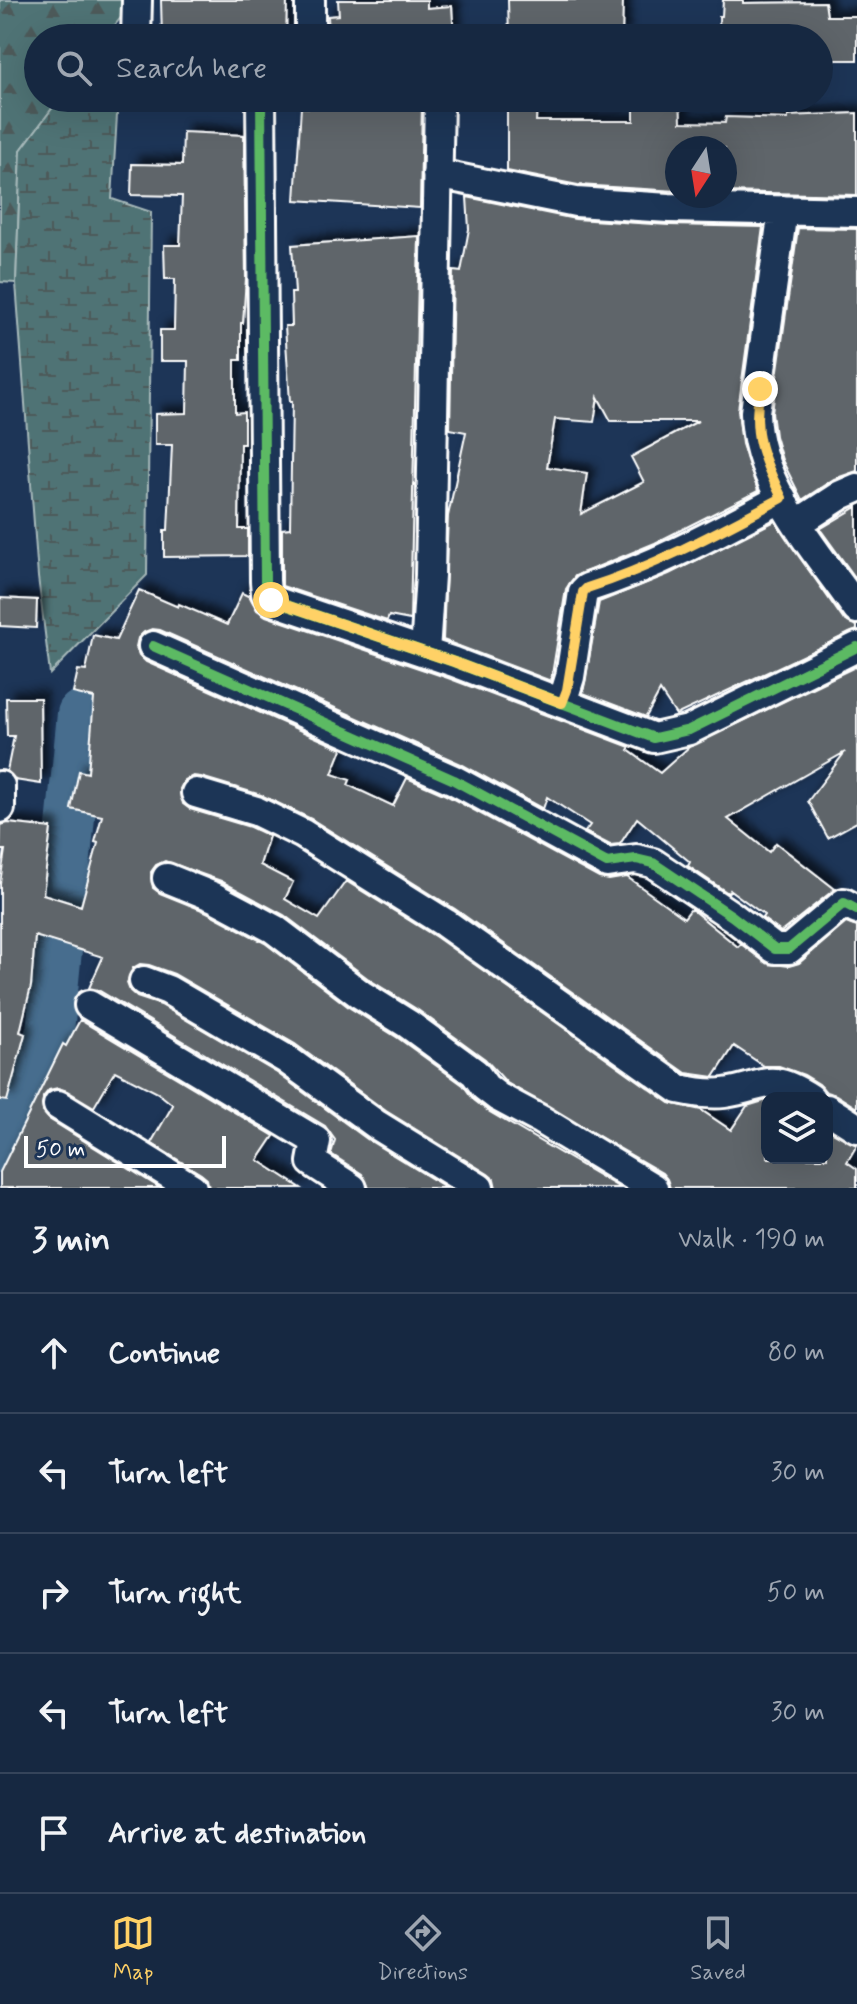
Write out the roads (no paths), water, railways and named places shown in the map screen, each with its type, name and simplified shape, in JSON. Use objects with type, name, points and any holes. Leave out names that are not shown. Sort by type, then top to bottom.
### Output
[{"type":"street","points":[[136,24],[137,0]]},
{"type":"street","points":[[310,0],[310,24]]},
{"type":"street","points":[[261,112],[266,593],[271,600],[425,652],[654,738],[689,730],[857,647]]},
{"type":"street","points":[[425,652],[430,560],[439,112]]},
{"type":"street","points":[[437,174],[576,202],[669,208],[857,212]]},
{"type":"street","points":[[783,210],[755,412],[760,450],[782,498],[857,609]]},
{"type":"street","points":[[798,523],[857,488]]},
{"type":"street","points":[[562,703],[567,690],[583,592],[587,588],[644,568],[692,546],[782,498]]},
{"type":"street","points":[[153,646],[454,780],[607,863],[636,859],[653,863],[775,949],[789,949],[844,903],[857,910]]},
{"type":"street","points":[[0,786],[0,808]]},
{"type":"street","points":[[196,793],[256,811],[303,834],[445,923],[679,1089],[727,1093],[764,1081],[778,1082],[798,1092]]},
{"type":"street","points":[[167,878],[214,897],[274,929],[360,994],[408,1024],[475,1073],[485,1087],[498,1097],[653,1188]]},
{"type":"street","points":[[144,981],[168,990],[286,1059],[377,1125],[479,1188]]},
{"type":"street","points":[[89,1005],[316,1141],[312,1162],[352,1188]]},
{"type":"street","points":[[58,1105],[192,1188]]},
{"type":"street","points":[[833,1113],[857,1128]]},
{"type":"waterway","points":[[0,1149],[8,1142],[50,1032],[81,714]]}]
